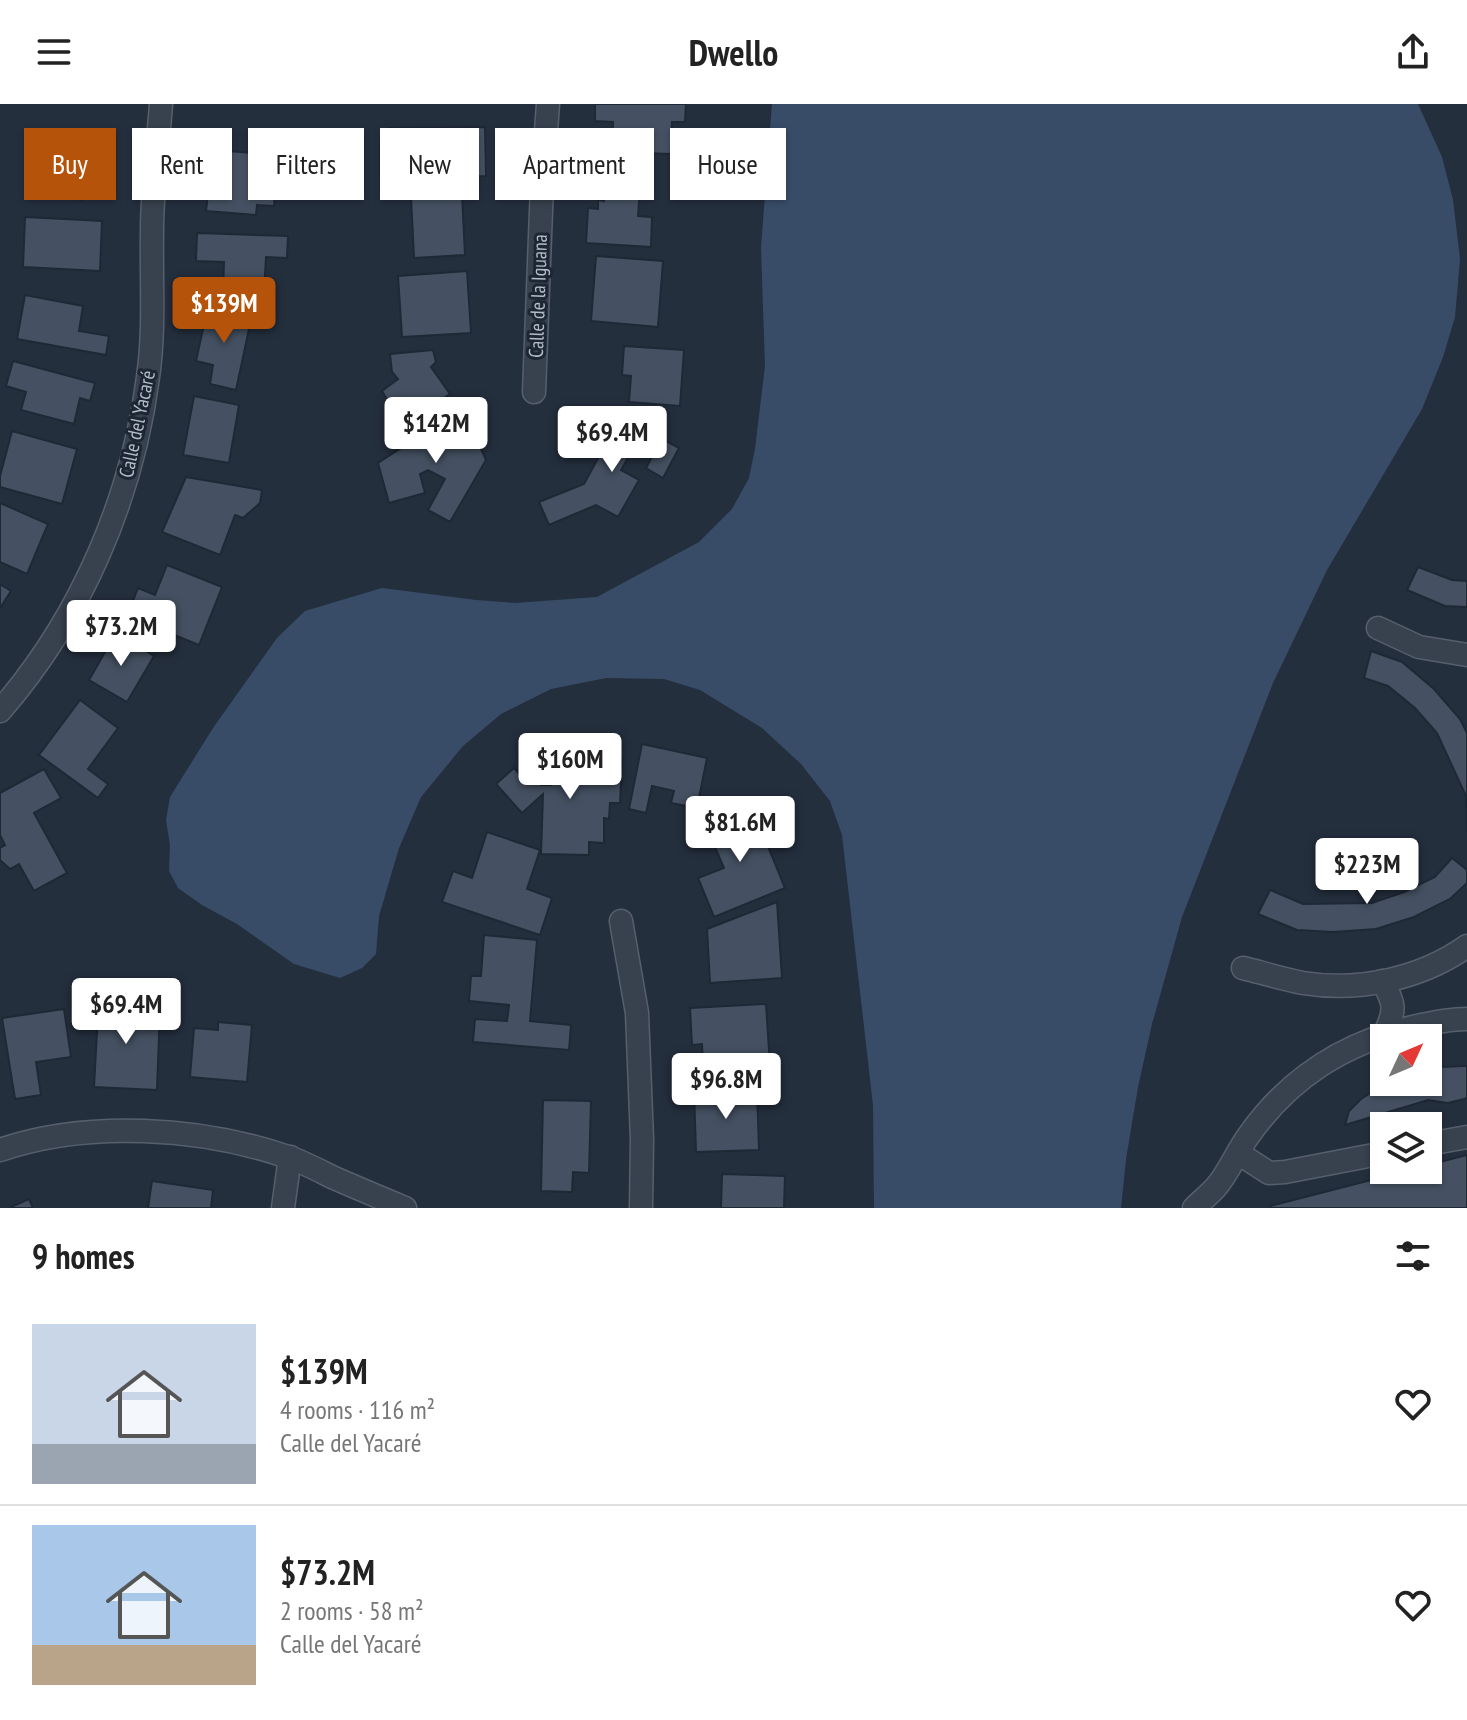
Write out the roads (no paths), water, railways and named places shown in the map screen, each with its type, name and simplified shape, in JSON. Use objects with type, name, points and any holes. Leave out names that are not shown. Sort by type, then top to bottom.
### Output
[{"type":"street","name":"Calle del Yacaré","points":[[0,711],[61,629],[91,572],[118,507],[136,444],[153,326],[151,228],[161,104]]},
{"type":"street","name":"Calle de la Iguana","points":[[534,392],[548,104]]},
{"type":"street","points":[[1378,628],[1419,647],[1467,655]]},
{"type":"street","points":[[621,921],[637,1013],[642,1139],[641,1208]]},
{"type":"street","points":[[1243,968],[1303,982],[1364,985],[1399,977],[1467,946]]},
{"type":"street","points":[[1382,981],[1394,1007],[1390,1024]]},
{"type":"street","points":[[1430,1024],[1467,1019]]},
{"type":"street","points":[[1194,1208],[1218,1197],[1248,1135],[1280,1098],[1304,1076],[1334,1056],[1370,1040]]},
{"type":"street","points":[[0,1150],[68,1135],[119,1130],[230,1140],[290,1157],[405,1208]]},
{"type":"street","points":[[1442,1141],[1467,1137]]},
{"type":"street","points":[[1238,1153],[1269,1173],[1370,1156]]},
{"type":"street","points":[[283,1208],[290,1157]]},
{"type":"water","points":[[772,104],[1418,104],[1442,157],[1453,200],[1460,259],[1455,317],[1443,357],[1422,409],[1327,570],[1273,683],[1182,917],[1138,1087],[1121,1208],[874,1208],[873,1105],[842,835],[830,801],[801,764],[762,728],[700,690],[664,679],[606,678],[551,689],[501,714],[463,746],[421,797],[399,848],[379,916],[376,954],[362,968],[340,978],[294,964],[178,888],[169,871],[170,845],[166,820],[170,797],[213,728],[277,638],[305,611],[382,588],[515,603],[597,597],[699,542],[732,509],[749,478],[765,366],[761,247],[765,200],[786,200],[786,128],[770,128]]}]
